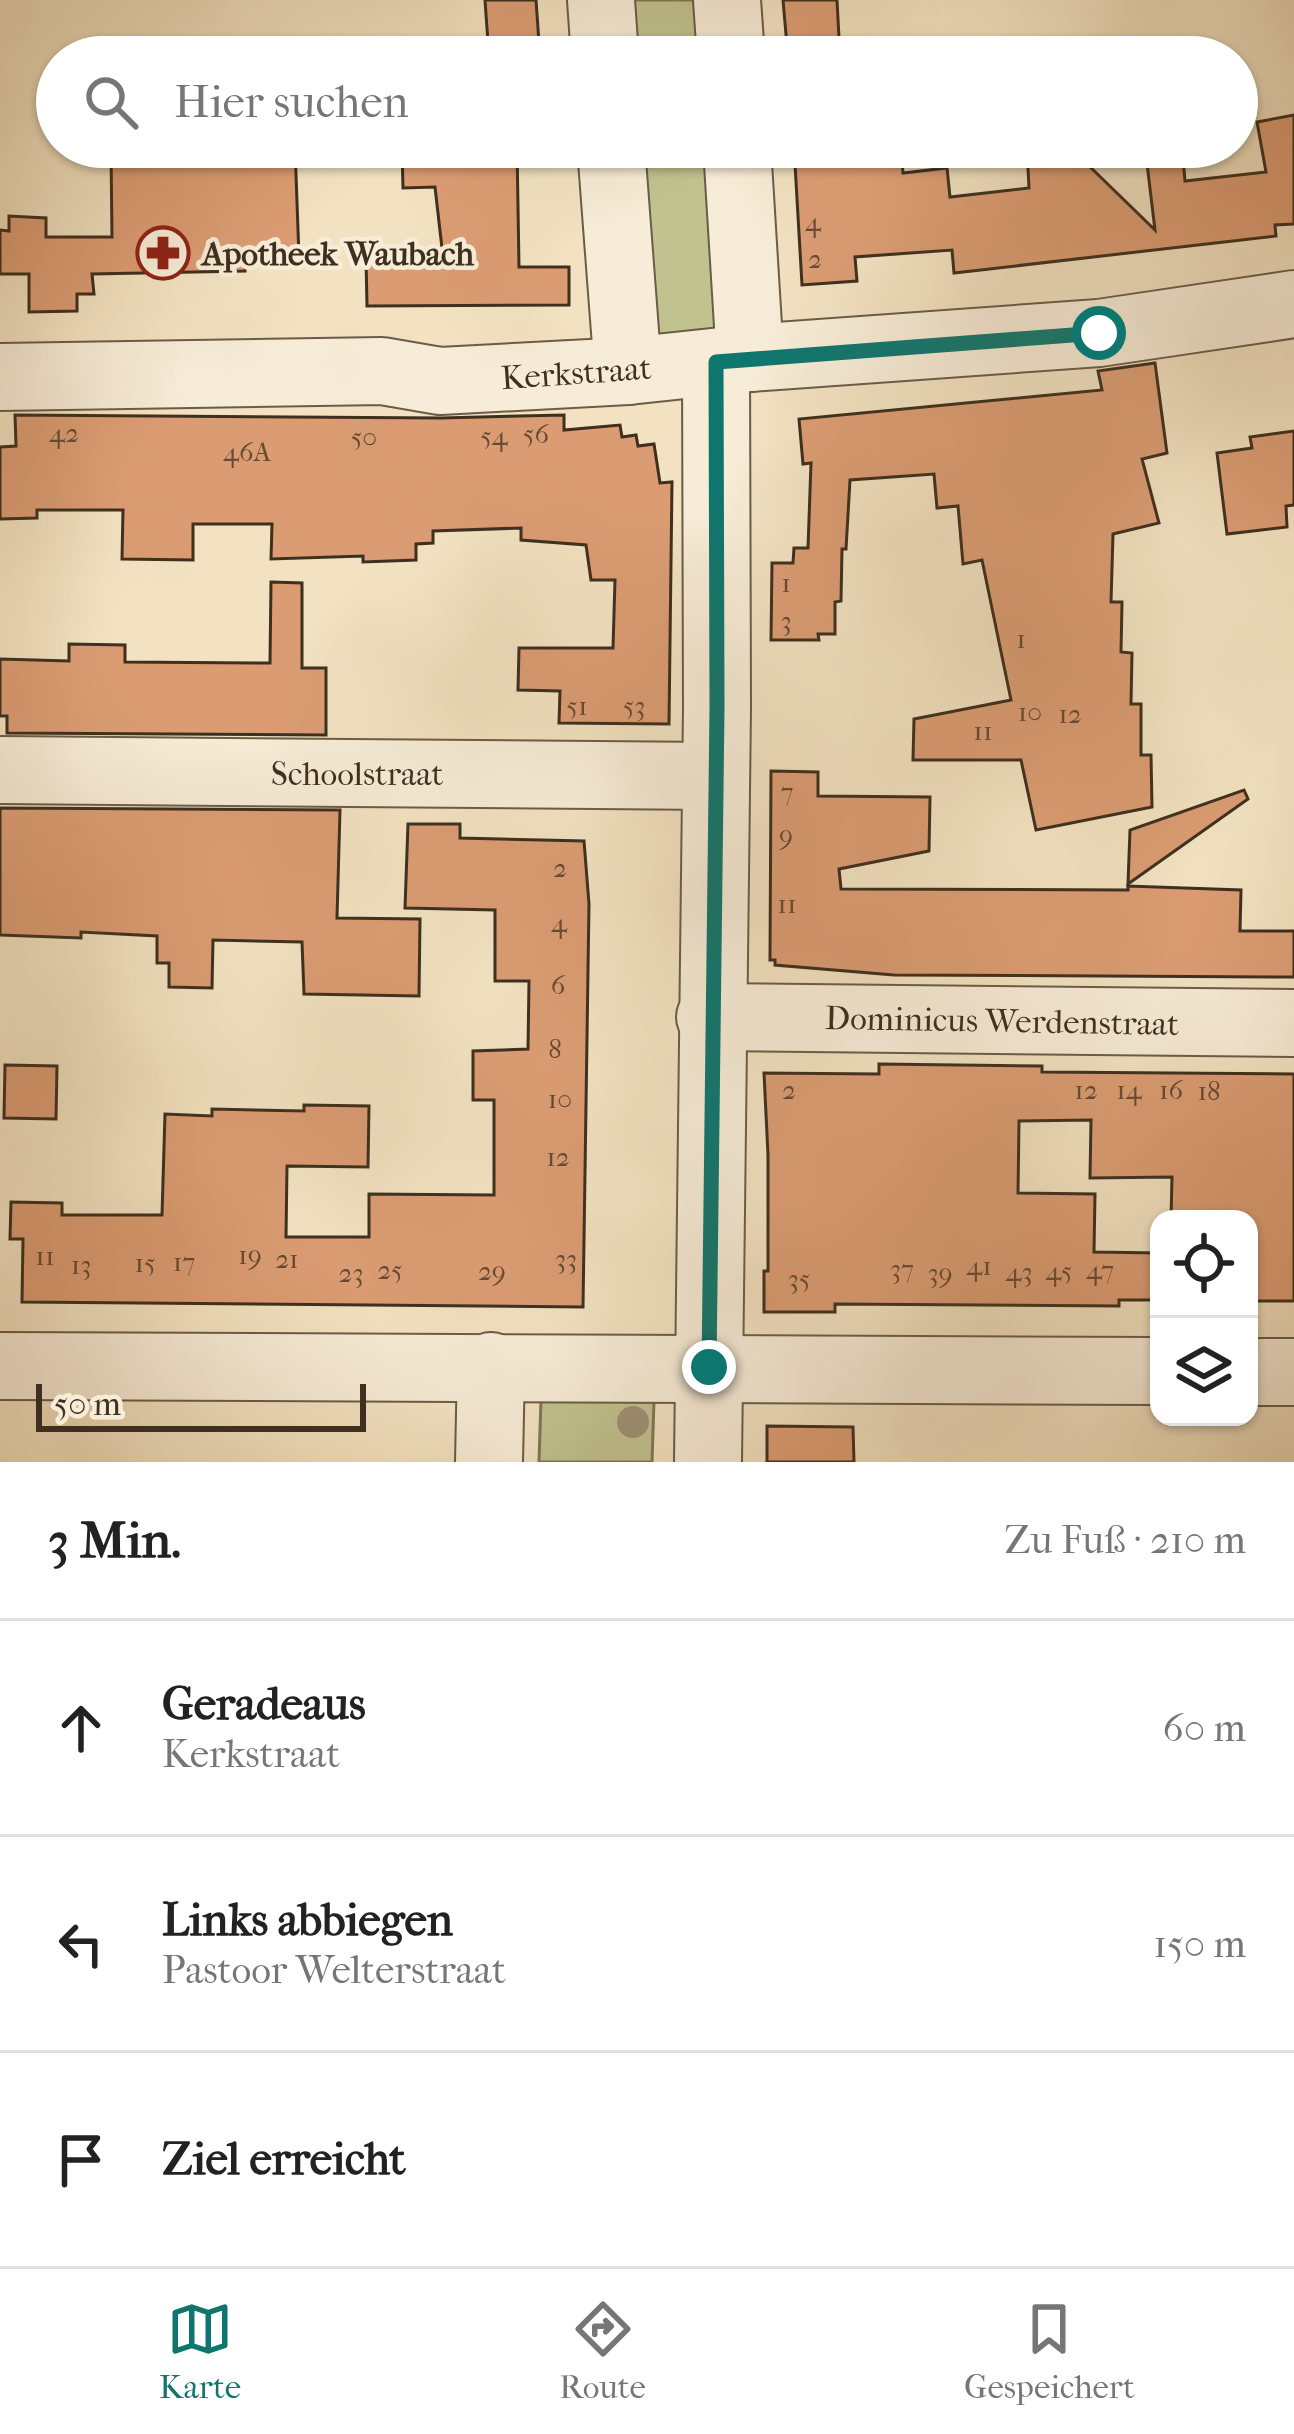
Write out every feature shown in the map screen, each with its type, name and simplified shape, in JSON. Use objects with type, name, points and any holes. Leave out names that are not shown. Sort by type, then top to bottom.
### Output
[{"type":"street","points":[[601,0],[604,36]]},
{"type":"street","points":[[728,0],[730,36]]},
{"type":"street","points":[[613,168],[628,371]]},
{"type":"street","points":[[708,1462],[714,776],[737,168]]},
{"type":"street","name":"Kerkstraat","points":[[0,377],[382,371],[440,380],[628,371],[1099,333],[1294,304]]},
{"type":"street","name":"Schoolstraat","points":[[0,770],[714,776]]},
{"type":"street","name":"Dominicus Werdenstraat","points":[[710,1017],[1294,1023]]},
{"type":"street","points":[[0,1366],[1150,1371]]},
{"type":"street","points":[[489,1462],[491,1366]]},
{"type":"street","points":[[1258,1372],[1294,1372]]},
{"type":"green space","points":[[613,0],[711,0],[714,36],[616,36]]},
{"type":"green space","points":[[628,168],[722,168],[734,329],[660,352]]},
{"type":"green space","points":[[541,1399],[654,1401],[652,1462],[539,1462]]},
{"type":"building","points":[[485,0],[536,0],[539,36],[488,36]]},
{"type":"building","points":[[783,0],[837,0],[839,36],[786,36]]},
{"type":"building","points":[[1294,115],[1294,224],[1275,225],[1276,236],[954,273],[952,250],[855,257],[857,281],[802,285],[795,168],[903,168],[903,173],[947,168],[950,197],[1029,188],[1028,168],[1091,168],[1155,230],[1148,168],[1184,168],[1185,181],[1266,172],[1258,122]]},
{"type":"building","points":[[111,168],[296,168],[299,257],[245,259],[245,271],[92,274],[94,294],[77,294],[77,311],[29,312],[29,274],[0,274],[0,230],[9,231],[9,216],[46,218],[46,237],[112,237]]},
{"type":"building","points":[[403,168],[517,168],[519,267],[569,267],[569,305],[367,306],[366,258],[443,257],[435,187],[403,188]]},
{"type":"building","points":[[1155,363],[1167,453],[1142,459],[1159,523],[1113,534],[1111,602],[1122,602],[1121,652],[1132,653],[1131,704],[1141,704],[1141,755],[1151,755],[1152,807],[1036,830],[1021,760],[913,760],[914,719],[1011,700],[982,560],[963,564],[958,506],[937,508],[934,474],[850,480],[835,634],[818,634],[819,640],[771,640],[772,563],[793,563],[794,548],[808,548],[811,463],[803,464],[799,419],[1102,390],[1098,371]]},
{"type":"building","points":[[15,415],[564,415],[564,430],[620,425],[622,437],[636,435],[638,446],[654,444],[660,483],[672,482],[669,724],[559,723],[560,691],[518,690],[519,648],[613,648],[615,580],[591,580],[586,545],[521,540],[521,528],[433,531],[433,543],[416,544],[416,560],[363,562],[363,556],[271,559],[272,524],[193,524],[193,560],[122,559],[123,510],[37,510],[37,518],[0,519],[0,447],[16,446]]},
{"type":"building","points":[[1294,431],[1294,505],[1286,506],[1287,527],[1227,534],[1217,453],[1252,448],[1250,437]]},
{"type":"building","points":[[271,582],[302,583],[302,668],[326,668],[326,735],[7,733],[7,716],[0,716],[0,659],[69,661],[69,644],[125,645],[125,662],[270,663]]},
{"type":"building","points":[[771,771],[818,772],[818,796],[930,797],[929,851],[839,869],[841,889],[1128,890],[1128,886],[1241,890],[1240,931],[1294,931],[1294,977],[894,975],[775,965],[770,960]]},
{"type":"building","points":[[1244,790],[1248,799],[1128,884],[1130,830]]},
{"type":"building","points":[[0,808],[340,810],[337,918],[420,919],[419,996],[304,994],[302,942],[213,940],[212,988],[169,987],[169,963],[157,963],[157,936],[0,935]]},
{"type":"building","points":[[408,824],[460,824],[460,838],[584,841],[589,904],[583,1307],[22,1302],[23,1239],[10,1239],[11,1202],[62,1203],[62,1215],[162,1215],[165,1114],[212,1116],[212,1109],[304,1111],[304,1105],[369,1106],[368,1167],[287,1166],[286,1237],[369,1237],[369,1194],[494,1195],[494,1100],[473,1100],[473,1051],[528,1049],[529,981],[495,981],[495,910],[405,908]]},
{"type":"building","points":[[879,1064],[1042,1066],[1042,1072],[1294,1074],[1294,1301],[1258,1301],[1258,1210],[1171,1210],[1172,1177],[1090,1178],[1091,1120],[1019,1121],[1018,1193],[1095,1194],[1094,1252],[1150,1253],[1150,1300],[1119,1300],[1119,1306],[835,1304],[835,1312],[764,1312],[768,1155],[764,1073],[879,1074]]},
{"type":"building","points":[[5,1065],[57,1066],[56,1119],[4,1118]]},
{"type":"building","points":[[767,1426],[853,1427],[854,1462],[767,1462]]},
{"type":"place","name":"Apotheek Waubach","points":[[163,253]]},
{"type":"route","points":[[709,1367],[716,362],[1099,333]]}]
